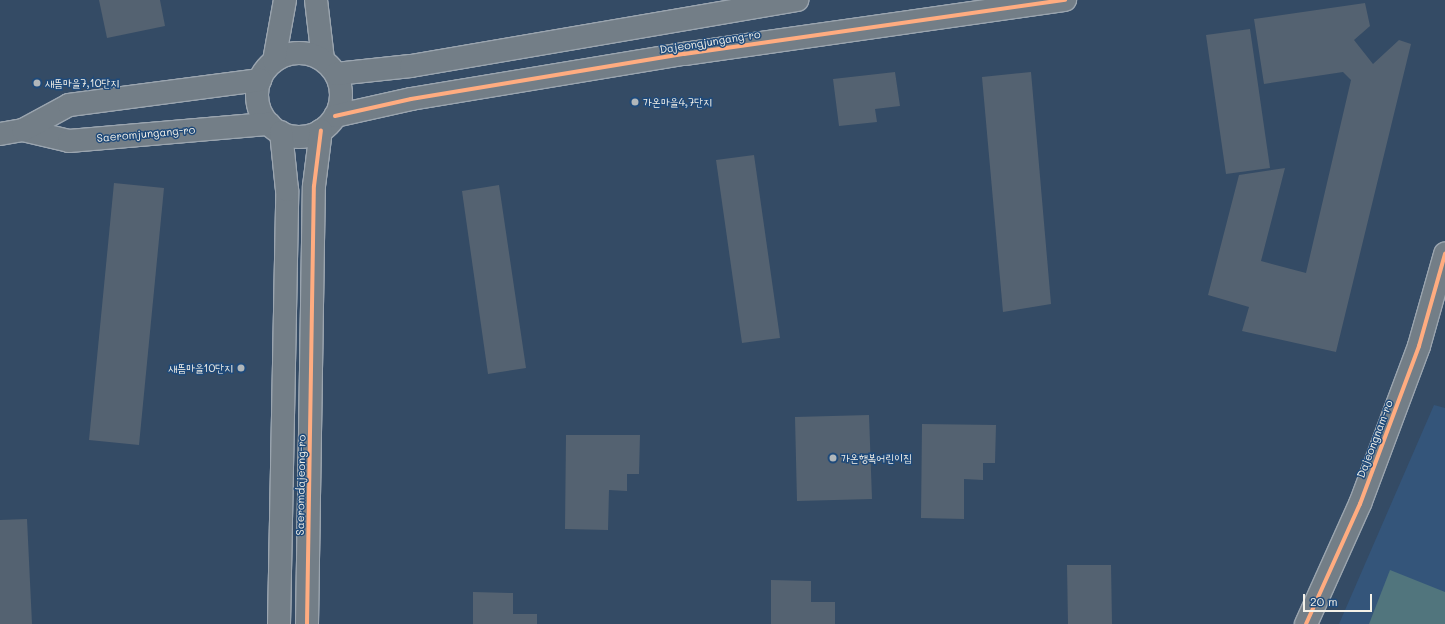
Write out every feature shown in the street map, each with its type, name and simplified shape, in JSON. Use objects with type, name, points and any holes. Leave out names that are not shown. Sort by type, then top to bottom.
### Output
[{"type":"street","points":[[285,0],[274,61],[260,80],[257,99],[275,128],[301,136],[328,123],[341,95],[330,67],[316,0]]},
{"type":"street","points":[[274,61],[290,53],[307,53],[330,67],[411,66],[797,0]]},
{"type":"street","name":"Dajeongjungang-ro","points":[[328,123],[411,99],[684,54],[1065,0]]},
{"type":"street","name":"Saeromjungang-ro","points":[[0,134],[23,130],[69,105],[260,80]]},
{"type":"street","name":"Saeromdajeong-ro","points":[[307,624],[314,186],[328,123]]},
{"type":"street","name":"Saeromdajeong-ro","points":[[275,128],[287,198],[279,624]]},
{"type":"street","name":"Saeromjungang-ro","points":[[23,130],[69,141],[275,128]]},
{"type":"street","name":"Dajeongnam-ro","points":[[1306,624],[1368,484],[1419,346],[1445,254]]},
{"type":"shaded area","points":[[1434,405],[1445,408],[1445,624],[1339,624]]},
{"type":"green space","points":[[1390,570],[1445,592],[1445,624],[1369,624]]},
{"type":"building","points":[[99,0],[160,0],[165,26],[107,38]]},
{"type":"building","points":[[1365,3],[1370,26],[1354,40],[1373,64],[1399,40],[1411,44],[1336,352],[1242,331],[1249,307],[1208,295],[1239,175],[1285,168],[1261,261],[1306,273],[1351,80],[1343,72],[1264,84],[1254,19]]},
{"type":"building","points":[[1250,29],[1270,168],[1226,174],[1206,35]]},
{"type":"building","points":[[895,72],[900,106],[875,109],[877,122],[839,126],[833,79]]},
{"type":"building","points":[[1031,72],[1051,304],[1003,312],[982,77]]},
{"type":"building","points":[[754,155],[780,338],[742,343],[716,160]]},
{"type":"building","points":[[114,183],[164,188],[139,445],[89,440]]},
{"type":"building","points":[[499,185],[526,368],[488,374],[462,191]]},
{"type":"building","name":"가온행복어린이집","points":[[869,415],[872,499],[797,501],[795,417]]},
{"type":"building","points":[[922,424],[996,425],[995,463],[983,463],[983,480],[964,479],[964,519],[921,518]]},
{"type":"building","points":[[566,435],[640,435],[639,474],[627,474],[627,491],[609,490],[608,530],[565,529]]},
{"type":"building","points":[[27,519],[32,624],[0,624],[0,520]]},
{"type":"building","points":[[1067,565],[1111,565],[1112,624],[1068,624]]},
{"type":"building","points":[[771,580],[811,581],[811,602],[835,602],[835,624],[771,624]]},
{"type":"building","points":[[473,592],[513,593],[513,614],[537,614],[537,624],[473,624]]},
{"type":"cycle path","points":[[335,116],[411,99],[684,54],[1065,0]]},
{"type":"cycle path","points":[[307,624],[314,186],[321,130]]},
{"type":"cycle path","points":[[1306,624],[1360,504],[1419,346],[1445,254]]},
{"type":"place","name":"새뜸마을7,10단지","points":[[37,83]]},
{"type":"place","name":"가온마을4,7단지","points":[[635,102]]},
{"type":"place","name":"새뜸마을10단지","points":[[241,368]]},
{"type":"place","name":"가온행복어린이집","points":[[833,458]]}]
